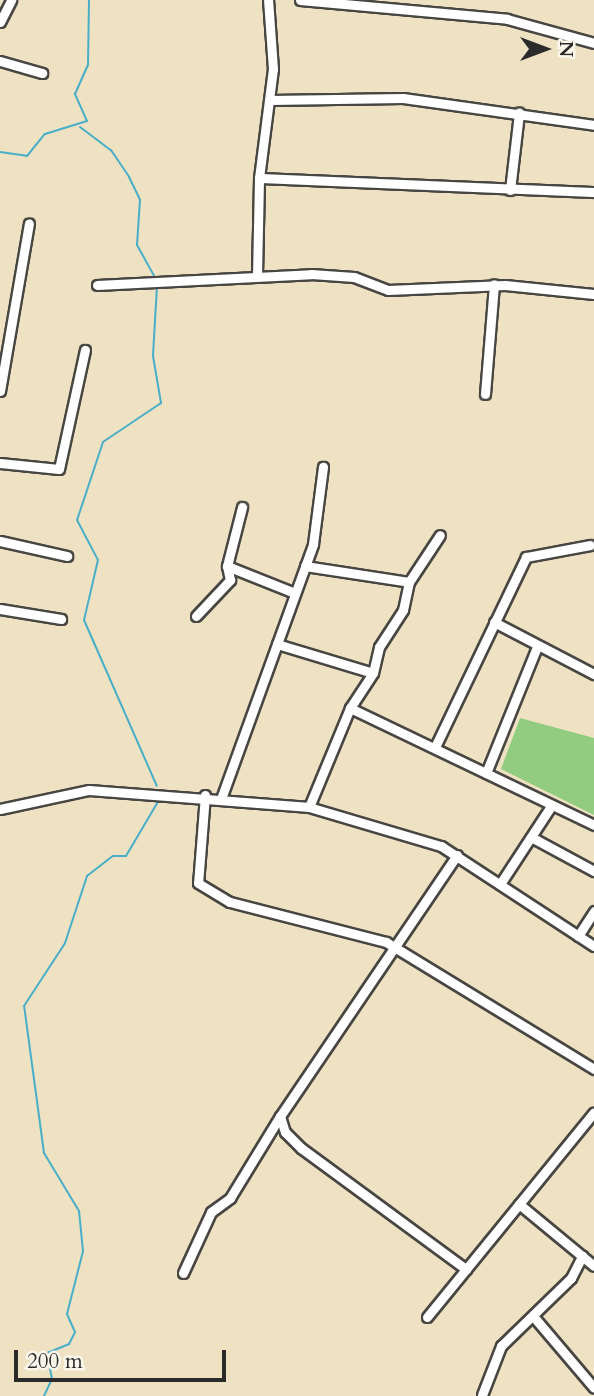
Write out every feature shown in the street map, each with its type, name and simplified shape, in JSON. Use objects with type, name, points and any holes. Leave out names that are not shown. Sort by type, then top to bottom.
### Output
[{"type":"street","points":[[0,22],[11,0]]},
{"type":"street","points":[[257,275],[259,178],[270,100],[268,0]]},
{"type":"street","points":[[300,0],[398,5],[507,19],[594,43]]},
{"type":"street","points":[[0,61],[43,73]]},
{"type":"street","points":[[270,100],[403,98],[594,125]]},
{"type":"street","points":[[510,190],[519,113]]},
{"type":"street","points":[[259,178],[594,192]]},
{"type":"street","points":[[0,391],[29,223]]},
{"type":"street","points":[[97,285],[257,275],[354,277],[388,290],[494,284],[594,294]]},
{"type":"street","points":[[485,394],[494,284]]},
{"type":"street","points":[[0,463],[59,469],[85,350]]},
{"type":"street","points":[[222,796],[316,533],[323,467]]},
{"type":"street","points":[[196,616],[230,580],[226,566],[242,508]]},
{"type":"street","points":[[309,807],[350,708],[373,673],[409,582],[440,535]]},
{"type":"street","points":[[0,541],[67,556]]},
{"type":"street","points":[[435,747],[526,557],[590,545]]},
{"type":"street","points":[[226,566],[295,593]]},
{"type":"street","points":[[305,566],[409,582]]},
{"type":"street","points":[[0,609],[61,619]]},
{"type":"street","points":[[494,622],[537,647],[594,674]]},
{"type":"street","points":[[277,644],[373,673]]},
{"type":"street","points":[[486,773],[537,647]]},
{"type":"street","points":[[350,708],[594,825]]},
{"type":"street","points":[[0,809],[89,790],[222,796],[309,807],[418,837],[457,855],[594,946]]},
{"type":"street","points":[[205,795],[198,883],[230,902],[393,946],[594,1069]]},
{"type":"street","points":[[500,884],[551,806]]},
{"type":"street","points":[[531,836],[594,871]]},
{"type":"street","points":[[183,1273],[211,1212],[230,1198],[280,1116],[457,855]]},
{"type":"street","points":[[578,936],[594,911]]},
{"type":"street","points":[[427,1317],[594,1112]]},
{"type":"street","points":[[280,1116],[285,1132],[466,1269]]},
{"type":"street","points":[[272,1133],[285,1132]]},
{"type":"street","points":[[519,1204],[594,1266]]},
{"type":"street","points":[[482,1395],[495,1354],[571,1278],[582,1256]]},
{"type":"street","points":[[533,1317],[594,1388]]},
{"type":"green space","points":[[520,718],[594,738],[594,815],[501,769]]},
{"type":"waterway","points":[[0,152],[27,156],[45,134],[87,121],[75,94],[88,65],[89,0]]},
{"type":"waterway","points":[[80,127],[111,150],[129,177],[140,200],[137,245],[155,277]]},
{"type":"waterway","points":[[157,286],[153,356],[161,403],[103,442],[77,520],[98,560],[84,620],[157,786]]},
{"type":"waterway","points":[[44,1396],[52,1379],[47,1353],[69,1344],[75,1332],[67,1314],[83,1251],[79,1211],[44,1153],[24,1006],[65,943],[87,876],[113,856],[126,856],[159,800]]}]
